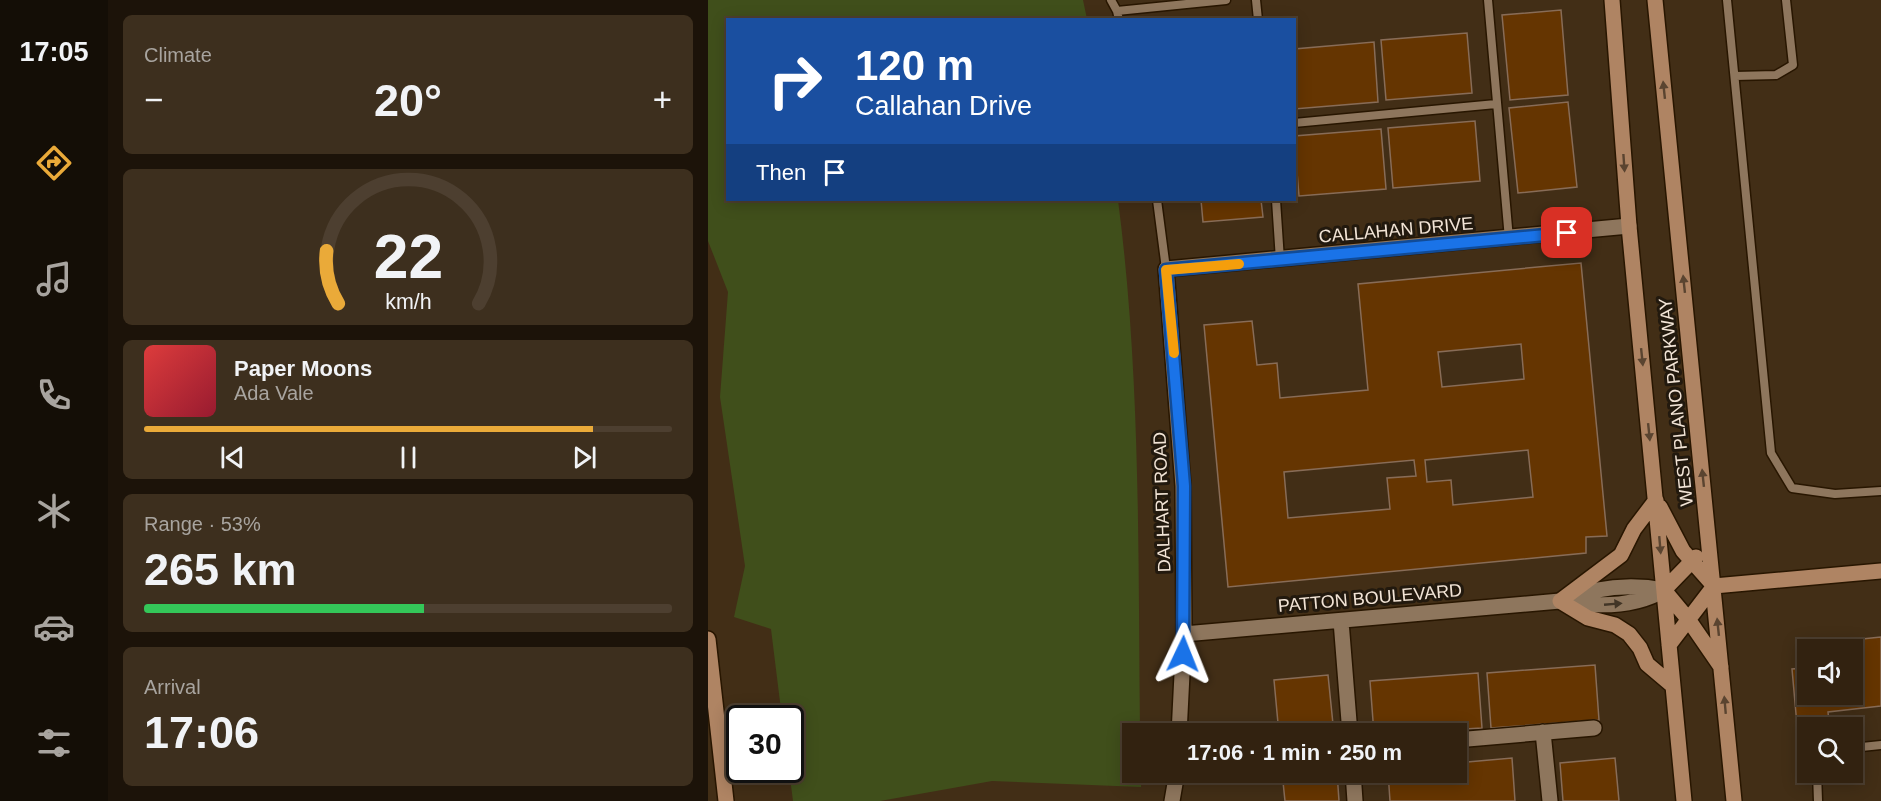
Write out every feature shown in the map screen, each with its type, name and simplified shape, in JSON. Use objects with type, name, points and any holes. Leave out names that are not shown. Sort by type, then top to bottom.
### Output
[{"type":"main road","name":"WEST PLANO PARKWAY","points":[[1612,0],[1629,226],[1684,801]]},
{"type":"main road","name":"WEST PLANO PARKWAY","points":[[1655,0],[1734,801]]},
{"type":"main road","points":[[1673,686],[1647,664],[1640,648],[1629,634],[1615,625],[1588,618],[1560,601],[1622,555],[1634,529],[1656,500],[1691,563],[1714,586]]},
{"type":"main road","points":[[1709,536],[1691,563],[1664,590],[1688,619],[1722,668]]},
{"type":"main road","points":[[1669,645],[1714,586],[1881,571]]},
{"type":"main road","points":[[708,639],[726,801]]},
{"type":"street","name":"CALLAHAN DRIVE","points":[[1166,270],[1629,226]]},
{"type":"street","name":"DALHART ROAD","points":[[1166,270],[1184,486],[1184,634],[1180,723]]},
{"type":"street","name":"PATTON BOULEVARD","points":[[1184,634],[1560,601],[1586,591],[1645,586],[1664,590]]},
{"type":"street","points":[[1341,621],[1349,723]]},
{"type":"street","points":[[1467,739],[1594,728]]},
{"type":"street","points":[[1543,732],[1550,801]]},
{"type":"street","points":[[1172,801],[1175,783]]},
{"type":"street","points":[[1354,783],[1355,801]]},
{"type":"lane","points":[[1111,0],[1118,15],[1226,0]]},
{"type":"lane","points":[[1256,0],[1258,18]]},
{"type":"lane","points":[[1488,0],[1509,239]]},
{"type":"lane","points":[[1727,0],[1771,453],[1792,488],[1835,494],[1881,491]]},
{"type":"lane","points":[[1735,76],[1776,75],[1793,65],[1786,0]]},
{"type":"lane","points":[[1296,123],[1496,104]]},
{"type":"lane","points":[[1157,201],[1166,270]]},
{"type":"lane","points":[[1276,201],[1280,260]]},
{"type":"lane","points":[[1863,747],[1881,745]]},
{"type":"lane","points":[[1817,783],[1818,801]]},
{"type":"green space","points":[[708,0],[1083,0],[1087,18],[726,18],[726,201],[1118,201],[1135,399],[1140,723],[1122,723],[1122,783],[1141,783],[1141,787],[992,781],[880,801],[793,801],[791,783],[804,783],[804,705],[780,705],[771,629],[734,617],[745,566],[720,397],[728,292],[708,241]]},
{"type":"building","points":[[1561,10],[1568,95],[1510,100],[1502,15]]},
{"type":"building","points":[[1467,33],[1472,93],[1386,100],[1381,40]]},
{"type":"building","points":[[1374,42],[1378,102],[1296,109],[1296,49]]},
{"type":"building","points":[[1568,102],[1577,187],[1518,193],[1509,108]]},
{"type":"building","points":[[1475,121],[1480,181],[1393,188],[1388,128]]},
{"type":"building","points":[[1381,129],[1386,189],[1299,196],[1296,136]]},
{"type":"building","points":[[1201,201],[1261,201],[1263,217],[1203,222]]},
{"type":"building","points":[[1581,263],[1607,536],[1586,537],[1586,553],[1228,587],[1204,325],[1252,321],[1257,365],[1277,363],[1280,398],[1368,390],[1358,284]],"holes":[[[1521,344],[1524,379],[1442,387],[1438,352]],[[1528,450],[1533,497],[1453,505],[1451,480],[1427,482],[1425,460]],[[1414,460],[1416,476],[1387,478],[1390,509],[1288,518],[1284,472]]]},
{"type":"building","points":[[1881,637],[1881,706],[1828,712],[1828,717],[1797,717],[1797,725],[1792,669],[1797,669],[1797,705],[1863,705],[1862,639]]},
{"type":"building","points":[[1595,665],[1599,720],[1491,728],[1487,673]]},
{"type":"building","points":[[1478,673],[1482,728],[1467,729],[1467,723],[1373,723],[1370,681]]},
{"type":"building","points":[[1328,675],[1333,723],[1278,723],[1274,680]]},
{"type":"building","points":[[1512,758],[1515,801],[1390,801],[1389,783],[1467,783],[1467,762]]},
{"type":"building","points":[[1615,758],[1619,801],[1563,801],[1560,763]]},
{"type":"building","points":[[1283,783],[1338,783],[1339,801],[1285,801]]},
{"type":"slow traffic","points":[[1174,353],[1166,270],[1239,264]]},
{"type":"route","points":[[1183,654],[1184,486],[1166,270],[1567,233]]}]
